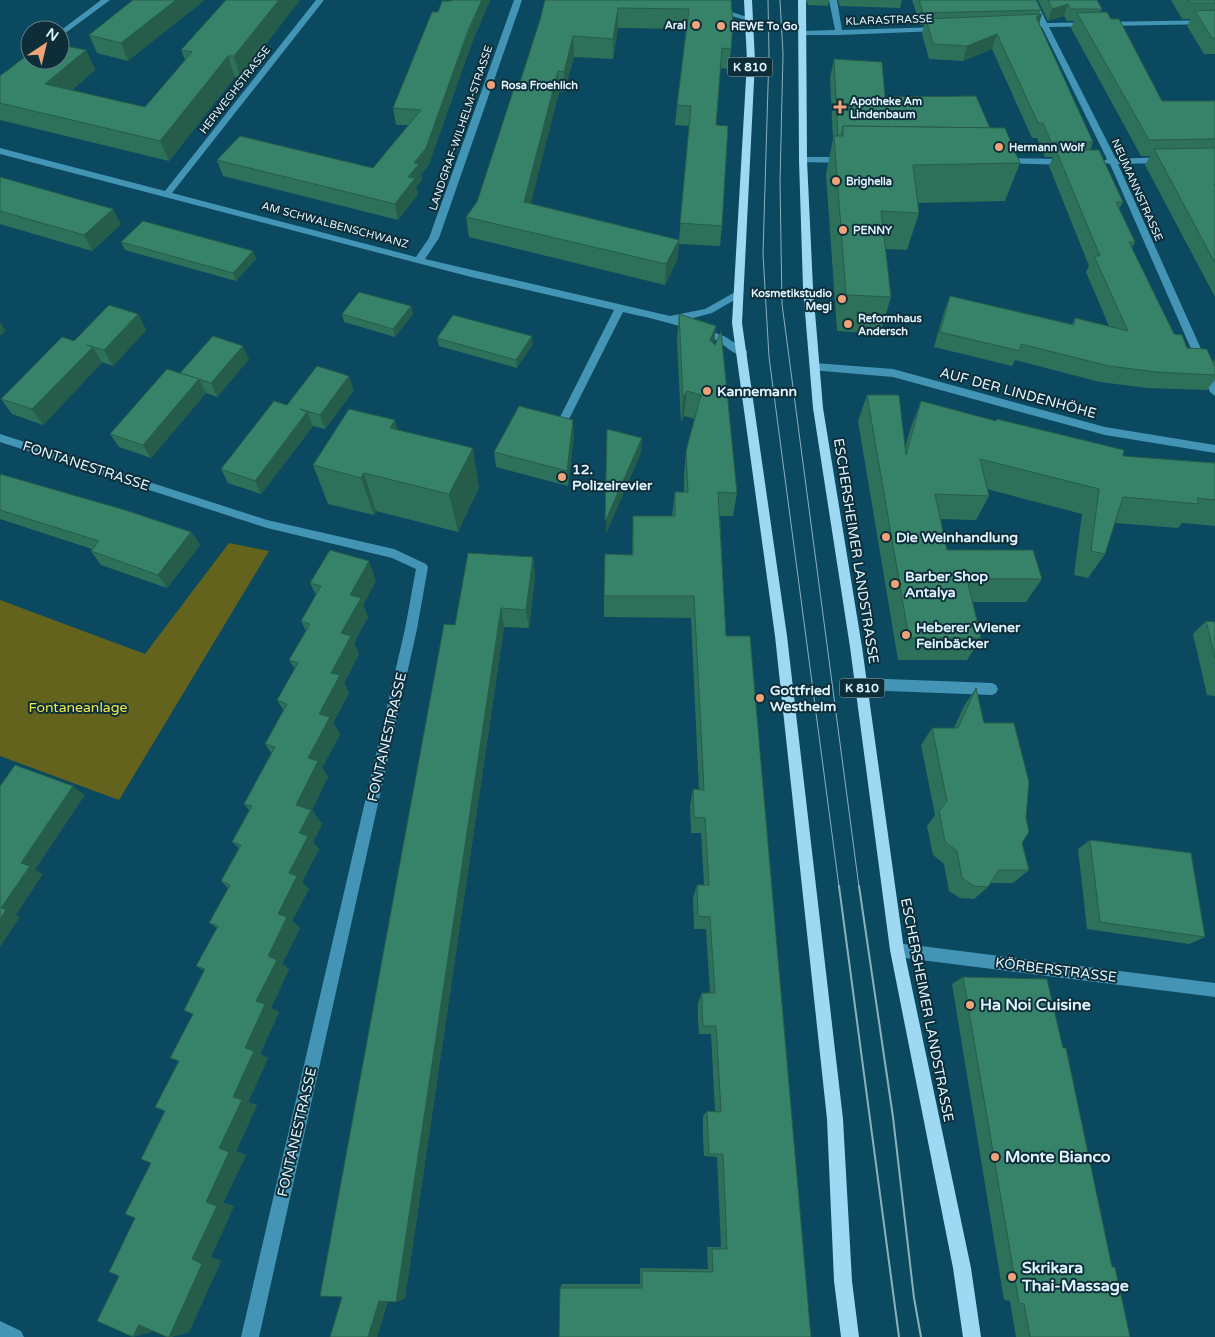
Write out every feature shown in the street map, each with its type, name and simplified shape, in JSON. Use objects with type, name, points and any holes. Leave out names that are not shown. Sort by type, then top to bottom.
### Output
[{"type":"main road","name":"K 810","points":[[748,0],[751,61],[738,323],[782,636],[835,1119],[843,1281],[850,1337]]},
{"type":"main road","name":"ESCHERSHEIMER LANDSTRASSE","points":[[802,0],[808,288],[818,408],[861,684],[897,950],[962,1268],[972,1337]]},
{"type":"street","points":[[70,27],[106,0]]},
{"type":"street","name":"HERWEGHSTRASSE","points":[[167,194],[320,0]]},
{"type":"street","name":"LANDGRAF-WILHELM-STRASSE","points":[[419,260],[434,238],[518,0]]},
{"type":"street","points":[[703,0],[703,5],[748,19]]},
{"type":"street","points":[[833,0],[839,33]]},
{"type":"street","name":"NEUMANNSTRASSE","points":[[1032,0],[1114,162],[1215,392]]},
{"type":"street","points":[[1025,25],[1215,22]]},
{"type":"street","name":"KLARASTRASSE","points":[[803,33],[946,29]]},
{"type":"street","name":"AM SCHWALBENSCHWANZ","points":[[0,151],[419,260],[665,318],[712,334],[743,353]]},
{"type":"street","points":[[804,160],[859,160]]},
{"type":"street","points":[[1094,162],[1169,160]]},
{"type":"street","points":[[996,161],[1074,162]]},
{"type":"street","name":"AM SCHWALBENSCHWANZ","points":[[665,318],[692,317],[711,312],[740,293]]},
{"type":"street","points":[[563,421],[620,308]]},
{"type":"street","name":"AUF DER LINDENHÖHE","points":[[815,367],[893,373],[1105,431],[1215,450]]},
{"type":"street","name":"FONTANESTRASSE","points":[[0,438],[267,524],[394,554],[422,567],[409,638],[250,1337]]},
{"type":"street","points":[[861,684],[992,689]]},
{"type":"street","name":"KÖRBERSTRASSE","points":[[897,950],[1215,990]]},
{"type":"street","points":[[0,1330],[15,1337]]},
{"type":"green space","name":"Fontaneanlage","points":[[229,543],[269,551],[119,800],[0,756],[0,600],[145,654]]},
{"type":"building","points":[[133,0],[176,0],[121,43],[89,35]]},
{"type":"building","points":[[226,0],[279,0],[234,56],[228,56],[160,141],[0,103],[0,76],[20,61],[20,70],[62,70],[45,84],[145,107],[192,52],[181,50]]},
{"type":"building","points":[[482,0],[469,28],[426,148],[414,163],[419,164],[408,177],[415,178],[395,204],[217,160],[240,136],[373,168],[421,110],[393,108],[432,12],[438,12],[442,1]]},
{"type":"building","points":[[545,0],[731,0],[733,23],[731,49],[722,48],[716,125],[728,126],[722,226],[680,223],[691,106],[677,105],[689,9],[618,8],[613,39],[573,36],[564,72],[558,71],[524,202],[679,240],[666,264],[466,217],[477,202],[516,82],[520,82]]},
{"type":"building","points":[[919,0],[1036,0],[1041,10],[923,13]]},
{"type":"building","points":[[1048,0],[1097,0],[1102,9],[1071,9],[1068,4],[1052,9]]},
{"type":"building","points":[[1188,0],[1215,0],[1215,3],[1190,3]]},
{"type":"building","points":[[1215,10],[1215,38],[1212,38],[1195,11]]},
{"type":"building","points":[[1107,12],[1111,19],[1119,19],[1162,101],[1215,101],[1215,139],[1149,140],[1077,13]]},
{"type":"building","points":[[1042,14],[1036,17],[1093,142],[1051,142],[1043,123],[1038,123],[997,34],[967,46],[933,44],[926,19]]},
{"type":"building","points":[[70,47],[86,50],[70,63]]},
{"type":"building","points":[[834,59],[882,62],[885,97],[976,96],[990,128],[843,126],[841,136],[838,136]]},
{"type":"building","points":[[843,126],[1005,128],[1020,163],[913,165],[919,213],[881,211],[891,297],[846,295],[834,136],[843,136]]},
{"type":"building","points":[[1215,148],[1214,184],[1215,263],[1154,149]]},
{"type":"building","points":[[1056,150],[1099,150],[1123,202],[1116,202],[1135,242],[1129,242],[1174,334],[1182,335],[1187,348],[1207,349],[1215,367],[1215,375],[1157,372],[1109,366],[1021,344],[1020,351],[940,332],[950,296],[1074,325],[1075,318],[1128,331],[1094,256],[1100,256]]},
{"type":"building","points":[[0,177],[113,209],[84,235],[0,211]]},
{"type":"building","points":[[143,221],[253,251],[233,273],[121,242]]},
{"type":"building","points":[[359,292],[411,306],[393,329],[342,314]]},
{"type":"building","points":[[109,305],[138,314],[104,350],[87,345],[93,347],[32,409],[1,399],[62,337],[74,341]]},
{"type":"building","points":[[679,314],[716,326],[710,340],[715,345],[721,331],[737,493],[718,492],[726,636],[750,636],[811,1337],[559,1337],[560,1288],[642,1288],[642,1271],[713,1272],[712,1249],[727,1249],[723,1154],[709,1154],[707,1111],[721,1112],[716,1026],[703,1026],[702,1010],[702,993],[715,993],[710,917],[698,916],[697,885],[709,885],[705,818],[694,817],[693,789],[704,790],[694,596],[604,596],[605,554],[633,555],[633,516],[675,516],[675,492],[688,492],[686,451],[701,395],[687,391],[683,398]]},
{"type":"building","points":[[453,315],[532,336],[516,360],[437,338]]},
{"type":"building","points":[[213,336],[243,346],[211,383],[180,373]]},
{"type":"building","points":[[317,366],[349,376],[320,415],[300,409],[307,412],[255,481],[221,469],[274,401],[287,405]]},
{"type":"building","points":[[167,369],[199,379],[143,445],[110,434]]},
{"type":"building","points":[[867,395],[899,395],[906,455],[921,401],[996,421],[997,419],[1124,450],[1123,456],[1215,463],[1215,500],[1197,498],[1199,504],[1123,497],[1105,554],[1091,551],[1099,489],[980,459],[989,496],[935,494],[947,550],[1033,550],[1042,579],[967,579],[981,638],[909,638]]},
{"type":"building","points":[[519,406],[573,420],[567,471],[494,452]]},
{"type":"building","points":[[349,409],[395,420],[390,428],[473,448],[449,494],[364,473],[361,478],[313,465]]},
{"type":"building","points":[[607,429],[642,438],[605,520]]},
{"type":"building","points":[[0,474],[125,510],[191,532],[158,575],[91,551],[99,541],[0,510]]},
{"type":"building","points":[[330,550],[369,561],[350,595],[361,598],[341,633],[351,636],[331,673],[340,675],[319,714],[330,717],[308,758],[318,761],[296,805],[311,810],[299,833],[308,836],[289,873],[297,876],[278,914],[287,917],[268,956],[277,960],[256,1001],[265,1004],[245,1048],[254,1051],[233,1097],[242,1100],[219,1148],[229,1152],[206,1202],[217,1206],[192,1259],[202,1264],[169,1337],[139,1325],[133,1337],[97,1321],[119,1276],[109,1272],[135,1218],[125,1214],[151,1163],[141,1159],[165,1111],[155,1107],[179,1061],[170,1058],[193,1014],[184,1010],[205,969],[196,966],[218,926],[209,923],[230,885],[221,881],[241,845],[232,842],[252,806],[244,804],[275,747],[265,744],[287,704],[277,700],[298,663],[289,660],[310,624],[301,621],[321,586],[310,583]]},
{"type":"building","points":[[468,553],[533,557],[526,610],[501,608],[396,1302],[379,1301],[368,1337],[330,1337],[342,1297],[320,1296],[444,624],[455,625]]},
{"type":"building","points":[[1206,621],[1215,622],[1215,658]]},
{"type":"building","points":[[976,688],[984,723],[1014,723],[1029,782],[1026,818],[1029,832],[1022,843],[1029,870],[999,870],[988,887],[974,886],[962,878],[957,851],[945,842],[939,811],[947,801],[932,728],[958,728]]},
{"type":"building","points":[[15,765],[73,786],[21,863],[30,866],[1,908],[6,910],[0,919],[0,786]]},
{"type":"building","points":[[1090,840],[1191,853],[1205,937],[1100,922]]},
{"type":"building","points":[[963,977],[1047,979],[1063,1048],[1066,1048],[1112,1267],[1115,1267],[1130,1337],[1030,1337],[1024,1304],[1019,1303]]},
{"type":"tram line","points":[[768,0],[769,53],[763,254],[769,357],[839,887]]},
{"type":"tram line","points":[[780,0],[783,54],[780,182],[782,304],[859,887]]},
{"type":"tram line","points":[[839,886],[899,1337]]},
{"type":"tram line","points":[[859,886],[893,1117],[914,1298],[921,1337]]},
{"type":"place","name":"Aral","points":[[696,25]]},
{"type":"place","name":"REWE To Go","points":[[721,26]]},
{"type":"place","name":"Rosa Froehlich","points":[[491,85]]},
{"type":"place","name":"Apotheke Am Lindenbaum","points":[[840,107]]},
{"type":"place","name":"Hermann Wolf","points":[[999,147]]},
{"type":"place","name":"Brighella","points":[[836,181]]},
{"type":"place","name":"PENNY","points":[[843,230]]},
{"type":"place","name":"Kosmetikstudio Megi","points":[[842,299]]},
{"type":"place","name":"Reformhaus Andersch","points":[[848,324]]},
{"type":"place","name":"Kannemann","points":[[707,391]]},
{"type":"place","name":"12. Polizeirevier","points":[[562,477]]},
{"type":"place","name":"Die Weinhandlung","points":[[886,537]]},
{"type":"place","name":"Barber Shop Antalya","points":[[895,584]]},
{"type":"place","name":"Heberer Wiener Feinbäcker","points":[[906,635]]},
{"type":"place","name":"Gottfried Westheim","points":[[760,698]]},
{"type":"place","name":"Ha Noi Cuisine","points":[[970,1005]]},
{"type":"place","name":"Monte Bianco","points":[[995,1157]]},
{"type":"place","name":"Skrikara Thai-Massage","points":[[1012,1277]]}]
